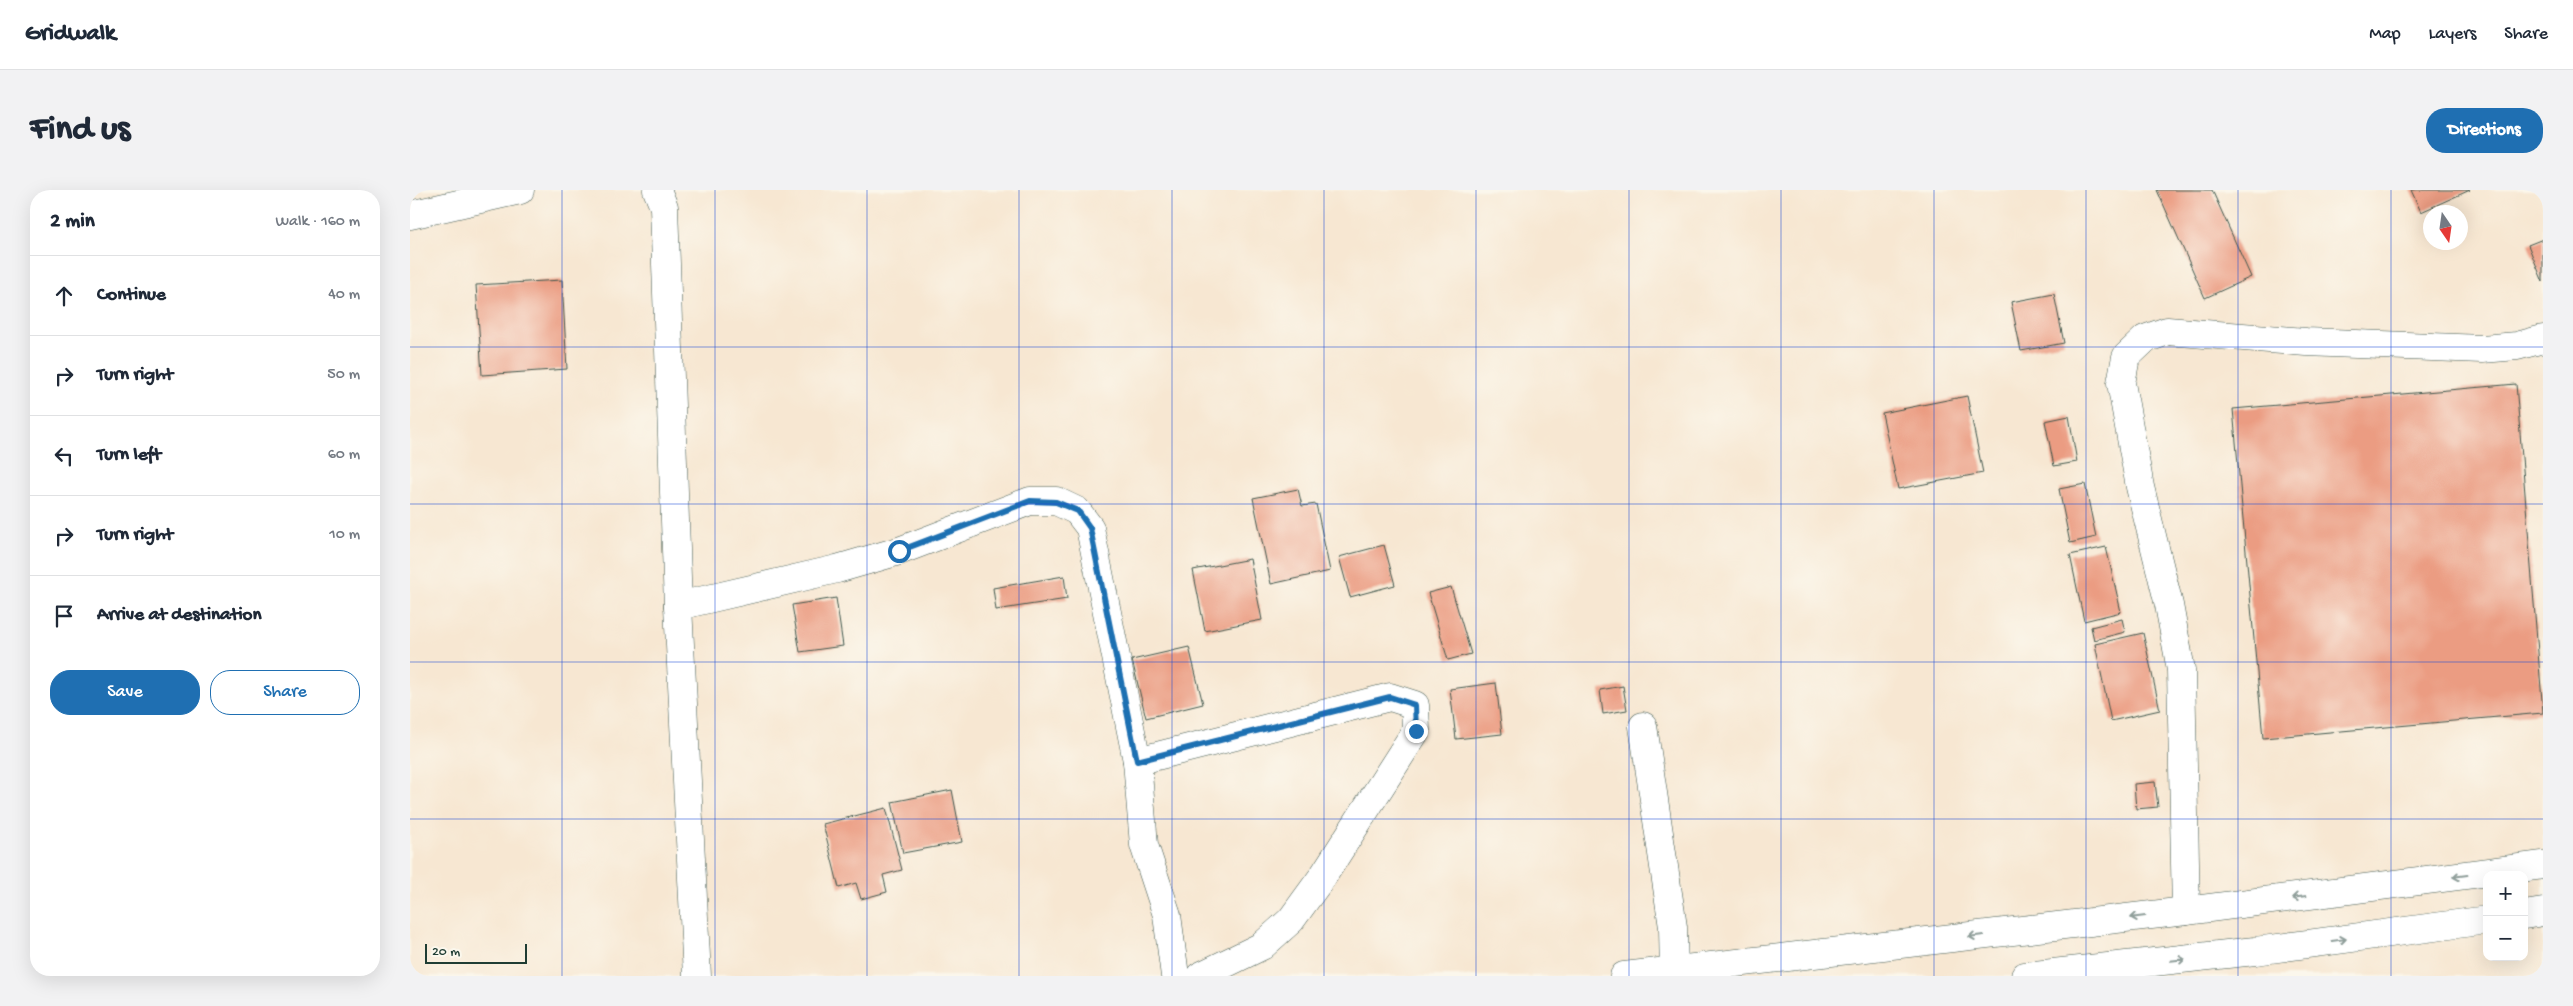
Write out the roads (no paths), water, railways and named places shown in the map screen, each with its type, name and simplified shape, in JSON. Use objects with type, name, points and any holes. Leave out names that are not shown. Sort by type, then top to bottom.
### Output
[{"type":"street","points":[[410,214],[520,190]]},
{"type":"street","points":[[658,190],[664,207],[678,606],[697,976]]},
{"type":"street","points":[[2186,911],[2181,670],[2169,605],[2140,487],[2121,383],[2126,357],[2145,340],[2168,331],[2306,342],[2482,349],[2517,346],[2543,339]]},
{"type":"street","points":[[678,606],[838,569],[899,551],[1030,501],[1056,502],[1078,511],[1090,528],[1137,761],[1144,845],[1167,915],[1174,976]]},
{"type":"street","points":[[1137,761],[1390,697],[1415,705],[1416,731],[1323,876],[1291,920],[1262,946],[1200,976]]},
{"type":"street","points":[[1642,726],[1673,927],[1674,974]]},
{"type":"street","points":[[1624,976],[1674,974],[2543,865]]},
{"type":"street","points":[[2528,914],[2543,912]]},
{"type":"street","points":[[2025,976],[2255,951],[2483,921]]}]
